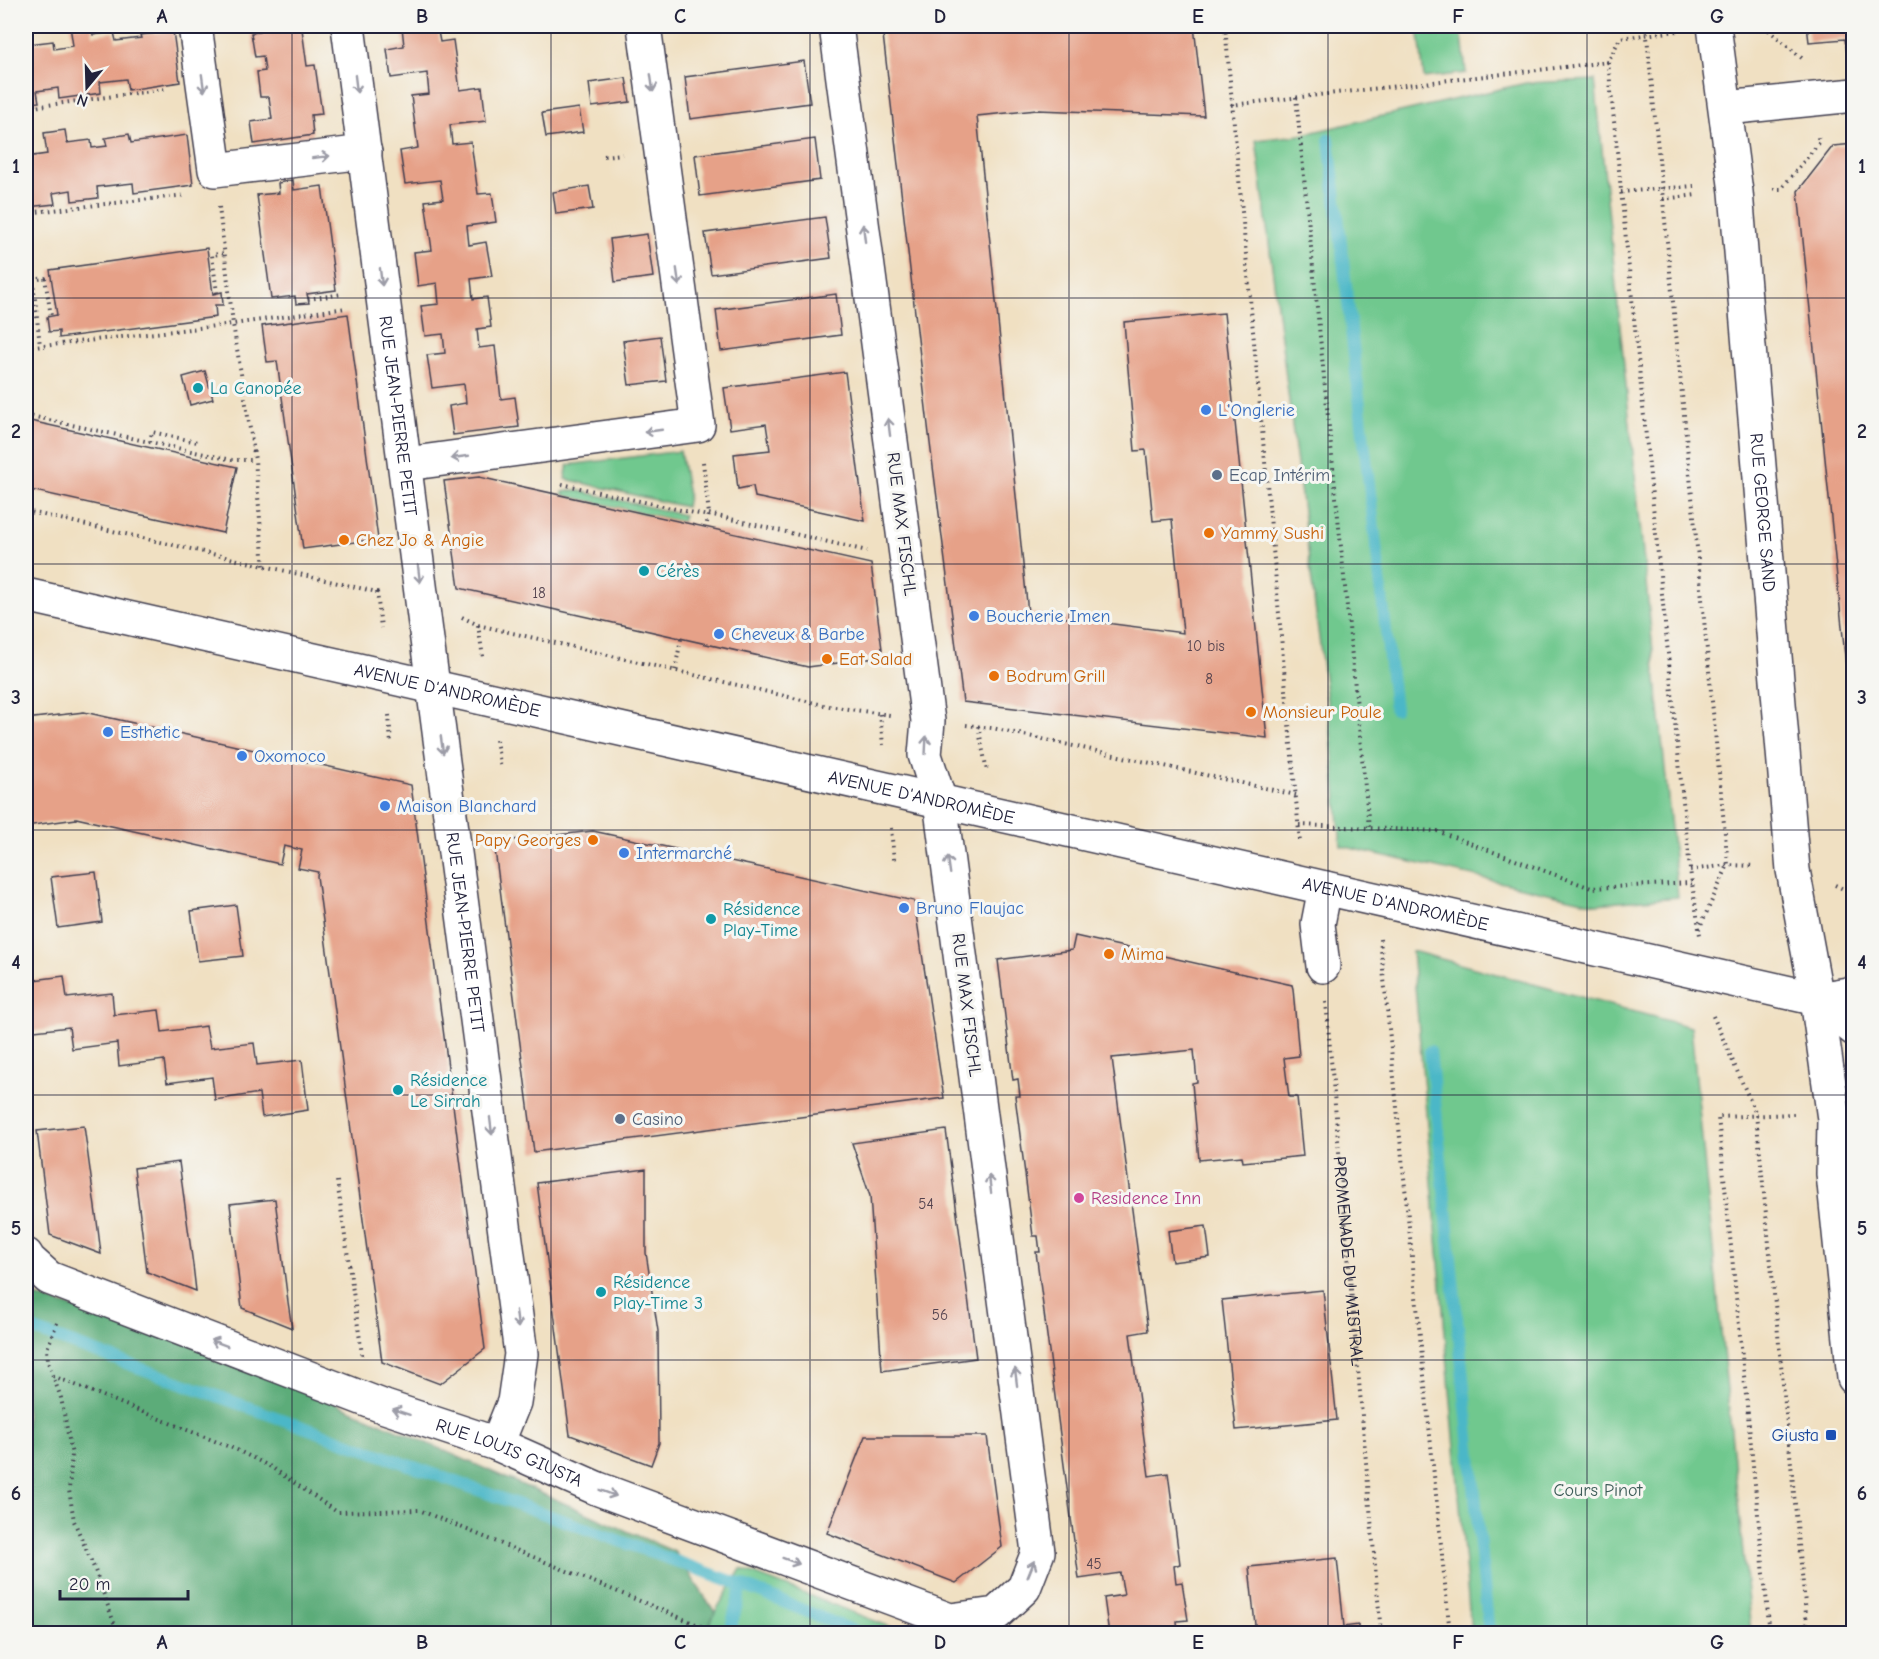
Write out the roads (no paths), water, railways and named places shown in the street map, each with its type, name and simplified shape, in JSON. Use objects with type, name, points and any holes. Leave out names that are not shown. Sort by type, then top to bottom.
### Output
[{"type":"street","points":[[195,26],[214,170],[365,152]]},
{"type":"street","name":"RUE JEAN-PIERRE PETIT","points":[[348,26],[521,1354],[514,1402],[497,1444]]},
{"type":"street","points":[[406,465],[698,425],[644,26]]},
{"type":"street","name":"RUE MAX FISCHL","points":[[836,26],[928,721],[925,754],[940,801],[1038,1552],[1024,1588],[996,1614]]},
{"type":"street","name":"RUE GEORGE SAND","points":[[1714,26],[1739,223],[1793,870],[1817,999],[1834,1119],[1833,1174],[1854,1378]]},
{"type":"street","points":[[1726,108],[1854,95]]},
{"type":"street","name":"AVENUE D'ANDROMÈDE","points":[[26,595],[1817,999],[1854,993]]},
{"type":"street","points":[[1315,886],[1323,966]]},
{"type":"street","name":"AVENUE D'ANDROMÈDE","points":[[1817,999],[1854,1029]]},
{"type":"street","name":"RUE LOUIS GIUSTA","points":[[27,1257],[49,1278],[385,1407],[497,1444],[596,1488],[950,1620],[996,1614]]},
{"type":"waterway","points":[[1329,139],[1395,709]]},
{"type":"waterway","points":[[1430,1051],[1489,1634]]},
{"type":"waterway","points":[[26,1327],[742,1585],[861,1634]]},
{"type":"waterway","points":[[729,1634],[742,1585]]},
{"type":"place","name":"La Canopée","points":[[198,388]]},
{"type":"place","name":"L'Onglerie","points":[[1206,410]]},
{"type":"place","name":"Ecap Intérim","points":[[1217,475]]},
{"type":"place","name":"Yammy Sushi","points":[[1209,533]]},
{"type":"place","name":"Chez Jo & Angie","points":[[344,540]]},
{"type":"place","name":"Cérès","points":[[644,571]]},
{"type":"place","name":"Boucherie Imen","points":[[974,616]]},
{"type":"place","name":"Cheveux & Barbe","points":[[719,634]]},
{"type":"place","name":"Eat Salad","points":[[827,659]]},
{"type":"place","name":"Bodrum Grill","points":[[994,676]]},
{"type":"place","name":"Monsieur Poule","points":[[1251,712]]},
{"type":"place","name":"Esthetic","points":[[108,732]]},
{"type":"place","name":"Oxomoco","points":[[242,756]]},
{"type":"place","name":"Maison Blanchard","points":[[385,806]]},
{"type":"place","name":"Papy Georges","points":[[593,840]]},
{"type":"place","name":"Intermarché","points":[[624,853]]},
{"type":"place","name":"Bruno Flaujac","points":[[904,908]]},
{"type":"place","name":"Résidence Play-Time","points":[[711,919]]},
{"type":"place","name":"Mima","points":[[1109,954]]},
{"type":"place","name":"Résidence Le Sirrah","points":[[398,1090]]},
{"type":"place","name":"Casino","points":[[620,1119]]},
{"type":"place","name":"Residence Inn","points":[[1079,1198]]},
{"type":"place","name":"Résidence Play-Time 3","points":[[601,1292]]},
{"type":"place","name":"Giusta","points":[[1831,1435]]},
{"type":"park label","name":"Cours Pinot","points":[[1598,1490]]}]
